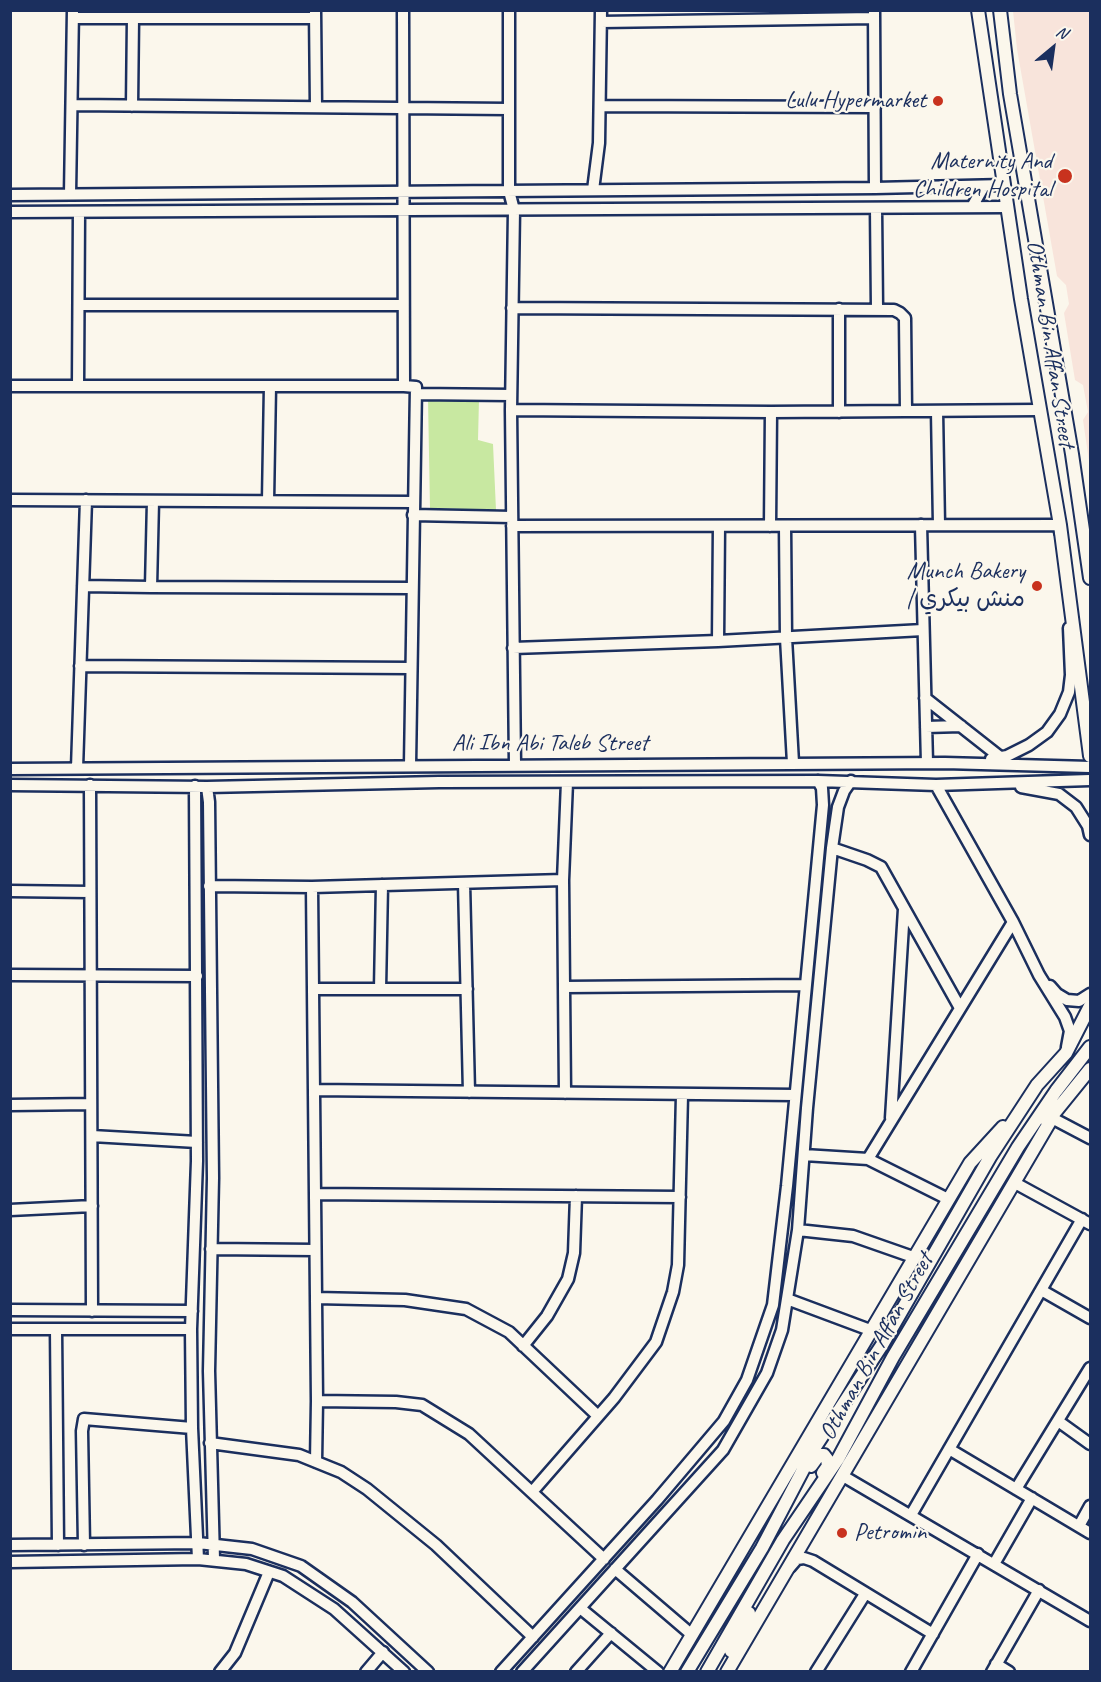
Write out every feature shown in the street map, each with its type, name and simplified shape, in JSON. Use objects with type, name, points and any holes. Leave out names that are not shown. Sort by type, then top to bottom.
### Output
[{"type":"main road","name":"Othman Bin Affan Street","points":[[978,10],[1007,207],[1060,525],[1090,756]]},
{"type":"main road","name":"Othman Bin Affan Street","points":[[1000,10],[1010,94],[1090,578]]},
{"type":"main road","name":"Othman Bin Affan Street","points":[[686,1671],[762,1548],[815,1447],[882,1345],[990,1157],[1037,1085],[1066,1053],[1090,1006]]},
{"type":"main road","name":"Othman Bin Affan Street","points":[[707,1671],[783,1540],[838,1460],[893,1357],[1035,1119],[1090,1047]]},
{"type":"main road","points":[[981,1208],[1006,1184],[1043,1126],[1052,1118],[1090,1069]]},
{"type":"main road","name":"Othman Bin Affan Street","points":[[670,1671],[970,1163],[1023,1107]]},
{"type":"main road","name":"Othman Bin Affan Street","points":[[727,1671],[1052,1118]]},
{"type":"main road","points":[[882,1345],[827,1438],[825,1446],[828,1450],[839,1448],[868,1394],[893,1357]]},
{"type":"main road","points":[[722,1671],[792,1521],[828,1466],[824,1455],[819,1455],[813,1461],[781,1520],[762,1548]]},
{"type":"main road","points":[[686,1671],[747,1539]]},
{"type":"street","points":[[403,10],[404,386]]},
{"type":"street","points":[[509,10],[510,191],[514,210],[511,410],[515,765]]},
{"type":"street","points":[[593,190],[599,143],[601,10]]},
{"type":"street","points":[[70,194],[73,14],[133,18],[315,14],[316,106]]},
{"type":"street","points":[[601,22],[777,15],[874,14],[875,188]]},
{"type":"street","points":[[132,106],[133,18]]},
{"type":"street","points":[[72,105],[509,109]]},
{"type":"street","points":[[600,106],[875,107]]},
{"type":"street","points":[[10,195],[1004,185]]},
{"type":"street","points":[[972,207],[984,186]]},
{"type":"street","points":[[10,213],[1007,207]]},
{"type":"street","points":[[876,208],[877,309]]},
{"type":"street","points":[[78,386],[79,212]]},
{"type":"street","points":[[79,305],[403,305]]},
{"type":"street","points":[[512,308],[894,310],[904,318],[906,411]]},
{"type":"street","points":[[839,309],[839,412]]},
{"type":"street","points":[[10,386],[416,387],[410,765]]},
{"type":"street","points":[[268,501],[270,386]]},
{"type":"street","points":[[416,394],[511,395]]},
{"type":"street","points":[[511,410],[839,412],[1040,410]]},
{"type":"street","points":[[937,411],[939,525]]},
{"type":"street","points":[[770,526],[771,412]]},
{"type":"street","points":[[10,500],[414,502]]},
{"type":"street","points":[[77,768],[86,500]]},
{"type":"street","points":[[151,587],[153,501]]},
{"type":"street","points":[[413,515],[512,522],[719,526],[1060,525],[1067,591],[1071,675],[1060,714],[1047,732],[1029,745],[1007,756],[967,763]]},
{"type":"street","points":[[921,525],[927,763]]},
{"type":"street","points":[[718,641],[719,526]]},
{"type":"street","points":[[785,526],[786,638],[793,763]]},
{"type":"street","points":[[1086,544],[1090,559]]},
{"type":"street","points":[[83,586],[412,588]]},
{"type":"street","points":[[513,648],[718,641],[923,630]]},
{"type":"street","points":[[81,666],[411,668]]},
{"type":"street","points":[[925,698],[1000,757]]},
{"type":"street","points":[[926,727],[961,726]]},
{"type":"street","name":"Ali Ibn Abi Taleb Street","points":[[10,769],[793,763],[967,763],[1090,767]]},
{"type":"street","points":[[501,1671],[657,1500],[724,1421],[747,1380],[773,1305],[823,805],[822,788],[818,780]]},
{"type":"street","name":"Ali Ibn Abi Taleb Street","points":[[10,785],[201,786],[818,780],[936,785],[988,783]]},
{"type":"street","points":[[988,783],[1090,780]]},
{"type":"street","points":[[522,1671],[723,1450],[767,1373],[782,1330],[798,1230],[832,848],[838,807],[851,781]]},
{"type":"street","points":[[565,1094],[563,880],[567,782]]},
{"type":"street","points":[[988,783],[1059,794],[1076,807],[1089,826],[1090,835]]},
{"type":"street","points":[[90,785],[92,1311]]},
{"type":"street","points":[[936,785],[1067,1024],[1070,1031],[1066,1053]]},
{"type":"street","points":[[201,786],[209,886],[213,1178],[209,1371],[214,1559]]},
{"type":"street","points":[[198,1559],[192,1428],[191,1329],[197,1142],[197,976],[201,786]]},
{"type":"street","points":[[823,805],[831,802],[838,807]]},
{"type":"street","points":[[832,848],[881,867],[960,1008]]},
{"type":"street","points":[[209,886],[382,885],[563,880]]},
{"type":"street","points":[[464,883],[469,1092]]},
{"type":"street","points":[[380,989],[382,885]]},
{"type":"street","points":[[312,886],[316,1462]]},
{"type":"street","points":[[10,891],[90,892]]},
{"type":"street","points":[[891,1121],[904,909]]},
{"type":"street","points":[[868,1159],[1013,922]]},
{"type":"street","points":[[10,975],[197,976]]},
{"type":"street","points":[[1039,975],[1057,994],[1067,1000],[1079,1001],[1090,994]]},
{"type":"street","points":[[565,987],[806,985]]},
{"type":"street","points":[[313,989],[467,989]]},
{"type":"street","points":[[314,1090],[795,1095]]},
{"type":"street","points":[[532,1492],[598,1416],[656,1342],[673,1292],[678,1265],[682,1095]]},
{"type":"street","points":[[10,1105],[91,1104]]},
{"type":"street","points":[[1052,1118],[1090,1138]]},
{"type":"street","points":[[92,1136],[197,1142]]},
{"type":"street","points":[[804,1155],[868,1159],[948,1200]]},
{"type":"street","points":[[910,1515],[1041,1290],[1086,1222],[1015,1183]]},
{"type":"street","points":[[315,1194],[680,1197]]},
{"type":"street","points":[[523,1346],[547,1316],[568,1279],[574,1252],[576,1196]]},
{"type":"street","points":[[10,1210],[92,1206]]},
{"type":"street","points":[[798,1230],[853,1236],[913,1257]]},
{"type":"street","points":[[211,1249],[315,1250]]},
{"type":"street","points":[[1041,1290],[1090,1318]]},
{"type":"street","points":[[316,1298],[405,1300],[466,1309],[509,1332],[598,1416]]},
{"type":"street","points":[[787,1299],[870,1330]]},
{"type":"street","points":[[10,1310],[192,1311]]},
{"type":"street","points":[[10,1329],[191,1329]]},
{"type":"street","points":[[56,1329],[58,1545]]},
{"type":"street","points":[[1016,1489],[1090,1368]]},
{"type":"street","points":[[317,1401],[396,1402],[423,1405],[469,1434],[603,1559]]},
{"type":"street","points":[[84,1545],[82,1431],[84,1419],[192,1428]]},
{"type":"street","points":[[1058,1421],[1090,1444]]},
{"type":"street","points":[[210,1443],[299,1455],[341,1472],[367,1489],[436,1545],[533,1637]]},
{"type":"street","points":[[949,1449],[1090,1533]]},
{"type":"street","points":[[843,1476],[1090,1621]]},
{"type":"street","points":[[994,1564],[1032,1498]]},
{"type":"street","points":[[1079,1526],[1090,1506]]},
{"type":"street","points":[[10,1545],[198,1543],[252,1549],[301,1566],[352,1602],[428,1671]]},
{"type":"street","points":[[911,1671],[978,1554]]},
{"type":"street","points":[[784,1574],[797,1559],[804,1558],[813,1561],[933,1634]]},
{"type":"street","points":[[10,1562],[214,1559],[246,1564],[283,1576],[334,1610],[404,1671]]},
{"type":"street","points":[[615,1569],[691,1634]]},
{"type":"street","points":[[220,1671],[235,1653],[269,1572]]},
{"type":"street","points":[[1009,1671],[994,1668],[1039,1590]]},
{"type":"street","points":[[816,1671],[865,1594]]},
{"type":"street","points":[[580,1608],[658,1671]]},
{"type":"street","points":[[576,1671],[611,1633]]},
{"type":"street","points":[[366,1671],[383,1652]]},
{"type":"shaded area","name":"Maternity And Children Hospital","points":[[1013,11],[1090,11],[1090,468],[1083,420],[1088,412],[1083,385],[1075,380],[1064,313],[1069,304],[1066,285],[1057,276],[1017,49]]},
{"type":"green space","points":[[428,399],[479,399],[478,440],[493,444],[496,510],[430,508]]},
{"type":"place","name":"Lulu Hypermarket","points":[[938,101]]},
{"type":"place","name":"Maternity And Children Hospital","points":[[1065,176]]},
{"type":"place","name":"Munch Bakery | منش بيكري","points":[[1037,586]]},
{"type":"place","name":"Petromin","points":[[842,1533]]}]
